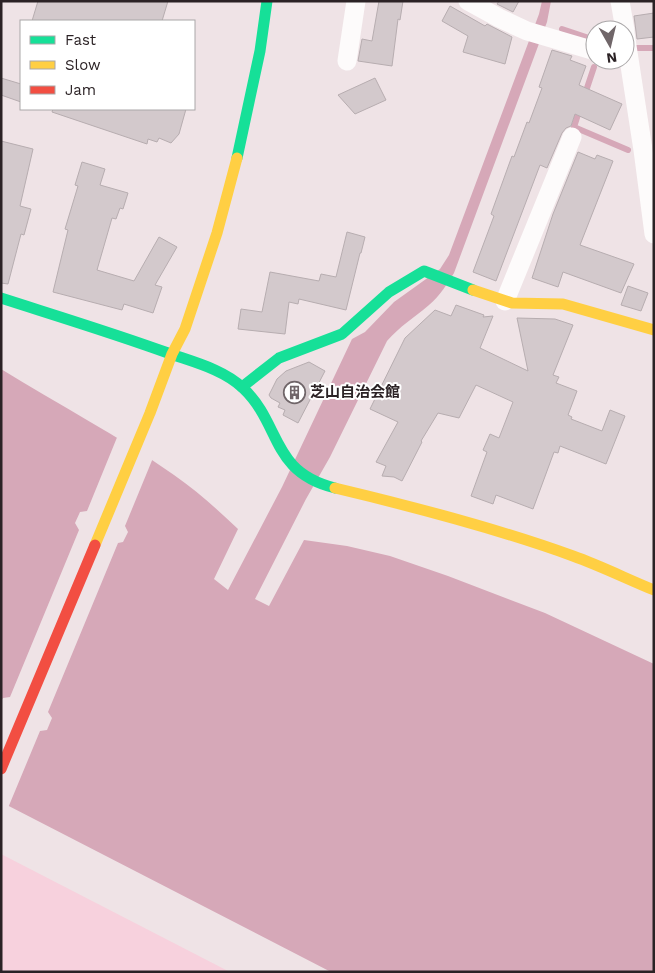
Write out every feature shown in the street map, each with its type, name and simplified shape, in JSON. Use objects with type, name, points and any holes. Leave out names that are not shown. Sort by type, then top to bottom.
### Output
[{"type":"street","points":[[1,769],[150,413],[172,354],[185,329],[232,180],[260,51],[267,1]]},
{"type":"street","points":[[346,61],[356,1]]},
{"type":"street","points":[[468,1],[527,31],[585,48]]},
{"type":"street","points":[[620,1],[623,20]]},
{"type":"street","points":[[629,70],[649,153],[654,234]]},
{"type":"street","points":[[505,301],[572,137]]},
{"type":"street","points":[[242,387],[279,358],[342,334],[389,292],[424,271],[455,284],[512,303],[563,304],[654,330]]},
{"type":"street","points":[[1,298],[216,370],[242,387],[255,401],[286,459],[303,475],[323,485],[393,502],[506,534],[574,556],[654,590]]},
{"type":"shaded area","points":[[542,1],[551,1],[547,22],[454,273],[433,301],[387,341],[330,457],[306,499],[255,599],[269,606],[304,540],[347,546],[390,556],[545,613],[654,664],[654,972],[331,972],[1,802],[1,369],[110,434],[183,481],[238,529],[214,579],[228,590],[282,487],[352,339],[365,332],[394,302],[440,269],[449,255],[539,14]]},
{"type":"shaded area","points":[[1,854],[230,972],[1,972]]},
{"type":"pier","points":[[118,435],[153,458],[125,526],[128,532],[123,542],[118,543],[48,712],[52,718],[47,730],[40,731],[8,808],[1,805],[1,701],[3,698],[10,697],[79,530],[75,523],[80,512],[87,511]]},
{"type":"building","points":[[38,1],[168,1],[162,20],[32,20]]},
{"type":"building","points":[[379,1],[403,1],[400,20],[398,19],[392,66],[358,61],[362,39],[372,41]]},
{"type":"building","points":[[499,1],[519,1],[513,12],[497,4]]},
{"type":"building","points":[[450,6],[485,26],[487,24],[512,37],[505,64],[463,52],[468,36],[442,21]]},
{"type":"building","points":[[654,13],[654,37],[637,39],[634,16]]},
{"type":"building","points":[[552,50],[572,56],[570,60],[585,66],[579,85],[622,104],[610,130],[575,114],[571,126],[562,133],[547,168],[540,165],[496,281],[473,272],[494,216],[491,214],[512,156],[514,157],[542,88],[539,87]]},
{"type":"building","points":[[1,78],[20,84],[20,102],[1,95]]},
{"type":"building","points":[[375,78],[386,100],[355,114],[338,95]]},
{"type":"building","points":[[53,110],[186,110],[179,134],[171,143],[159,138],[157,142],[148,139],[147,144],[52,112]]},
{"type":"building","points":[[1,141],[33,149],[20,206],[31,209],[24,235],[21,234],[8,284],[1,283]]},
{"type":"building","points":[[578,152],[595,159],[597,155],[613,161],[580,245],[634,264],[621,293],[563,272],[558,287],[532,278],[553,214]]},
{"type":"building","points":[[82,162],[105,169],[100,185],[128,193],[123,209],[120,208],[116,219],[112,218],[97,270],[134,281],[159,237],[177,247],[155,285],[162,287],[153,313],[124,304],[122,310],[53,292],[68,230],[65,229],[78,186],[75,185]]},
{"type":"building","points":[[347,232],[365,237],[346,310],[299,299],[298,304],[289,302],[285,334],[238,329],[241,309],[262,312],[270,272],[319,281],[321,274],[336,277]]},
{"type":"building","points":[[628,286],[648,293],[641,311],[621,305]]},
{"type":"building","points":[[456,305],[484,315],[483,317],[493,316],[480,348],[528,371],[517,318],[555,319],[573,325],[553,375],[559,377],[556,383],[577,391],[568,415],[572,417],[571,419],[602,431],[610,410],[625,416],[606,464],[560,446],[558,453],[554,452],[533,509],[496,495],[493,504],[471,496],[487,452],[483,450],[490,434],[499,438],[513,402],[476,385],[459,418],[438,413],[421,441],[402,481],[394,477],[382,476],[386,466],[376,462],[398,422],[370,409],[405,338],[435,310],[451,316]]},
{"type":"building","name":"芝山自治会館","points":[[309,362],[325,371],[298,423],[283,415],[285,410],[278,407],[280,403],[269,395],[277,379],[286,371]]},
{"type":"waterway","points":[[562,29],[585,37]]},
{"type":"waterway","points":[[636,48],[654,48]]},
{"type":"waterway","points":[[584,97],[593,70]]},
{"type":"waterway","points":[[580,108],[574,127],[628,150]]},
{"type":"traffic: fast","points":[[237,158],[260,51],[267,1]]},
{"type":"traffic: fast","points":[[242,387],[279,358],[342,334],[389,292],[424,271],[473,290]]},
{"type":"traffic: fast","points":[[1,298],[207,367],[235,381],[255,402],[265,417],[279,446],[299,471],[314,481],[335,488]]},
{"type":"traffic: slow","points":[[95,545],[150,413],[172,354],[185,329],[217,233],[237,158]]},
{"type":"traffic: slow","points":[[473,290],[512,303],[563,304],[654,330]]},
{"type":"traffic: slow","points":[[335,488],[425,510],[515,536],[583,560],[654,590]]},
{"type":"traffic: jam","points":[[1,769],[95,545]]},
{"type":"place","name":"芝山自治会館","points":[[294,392]]}]
